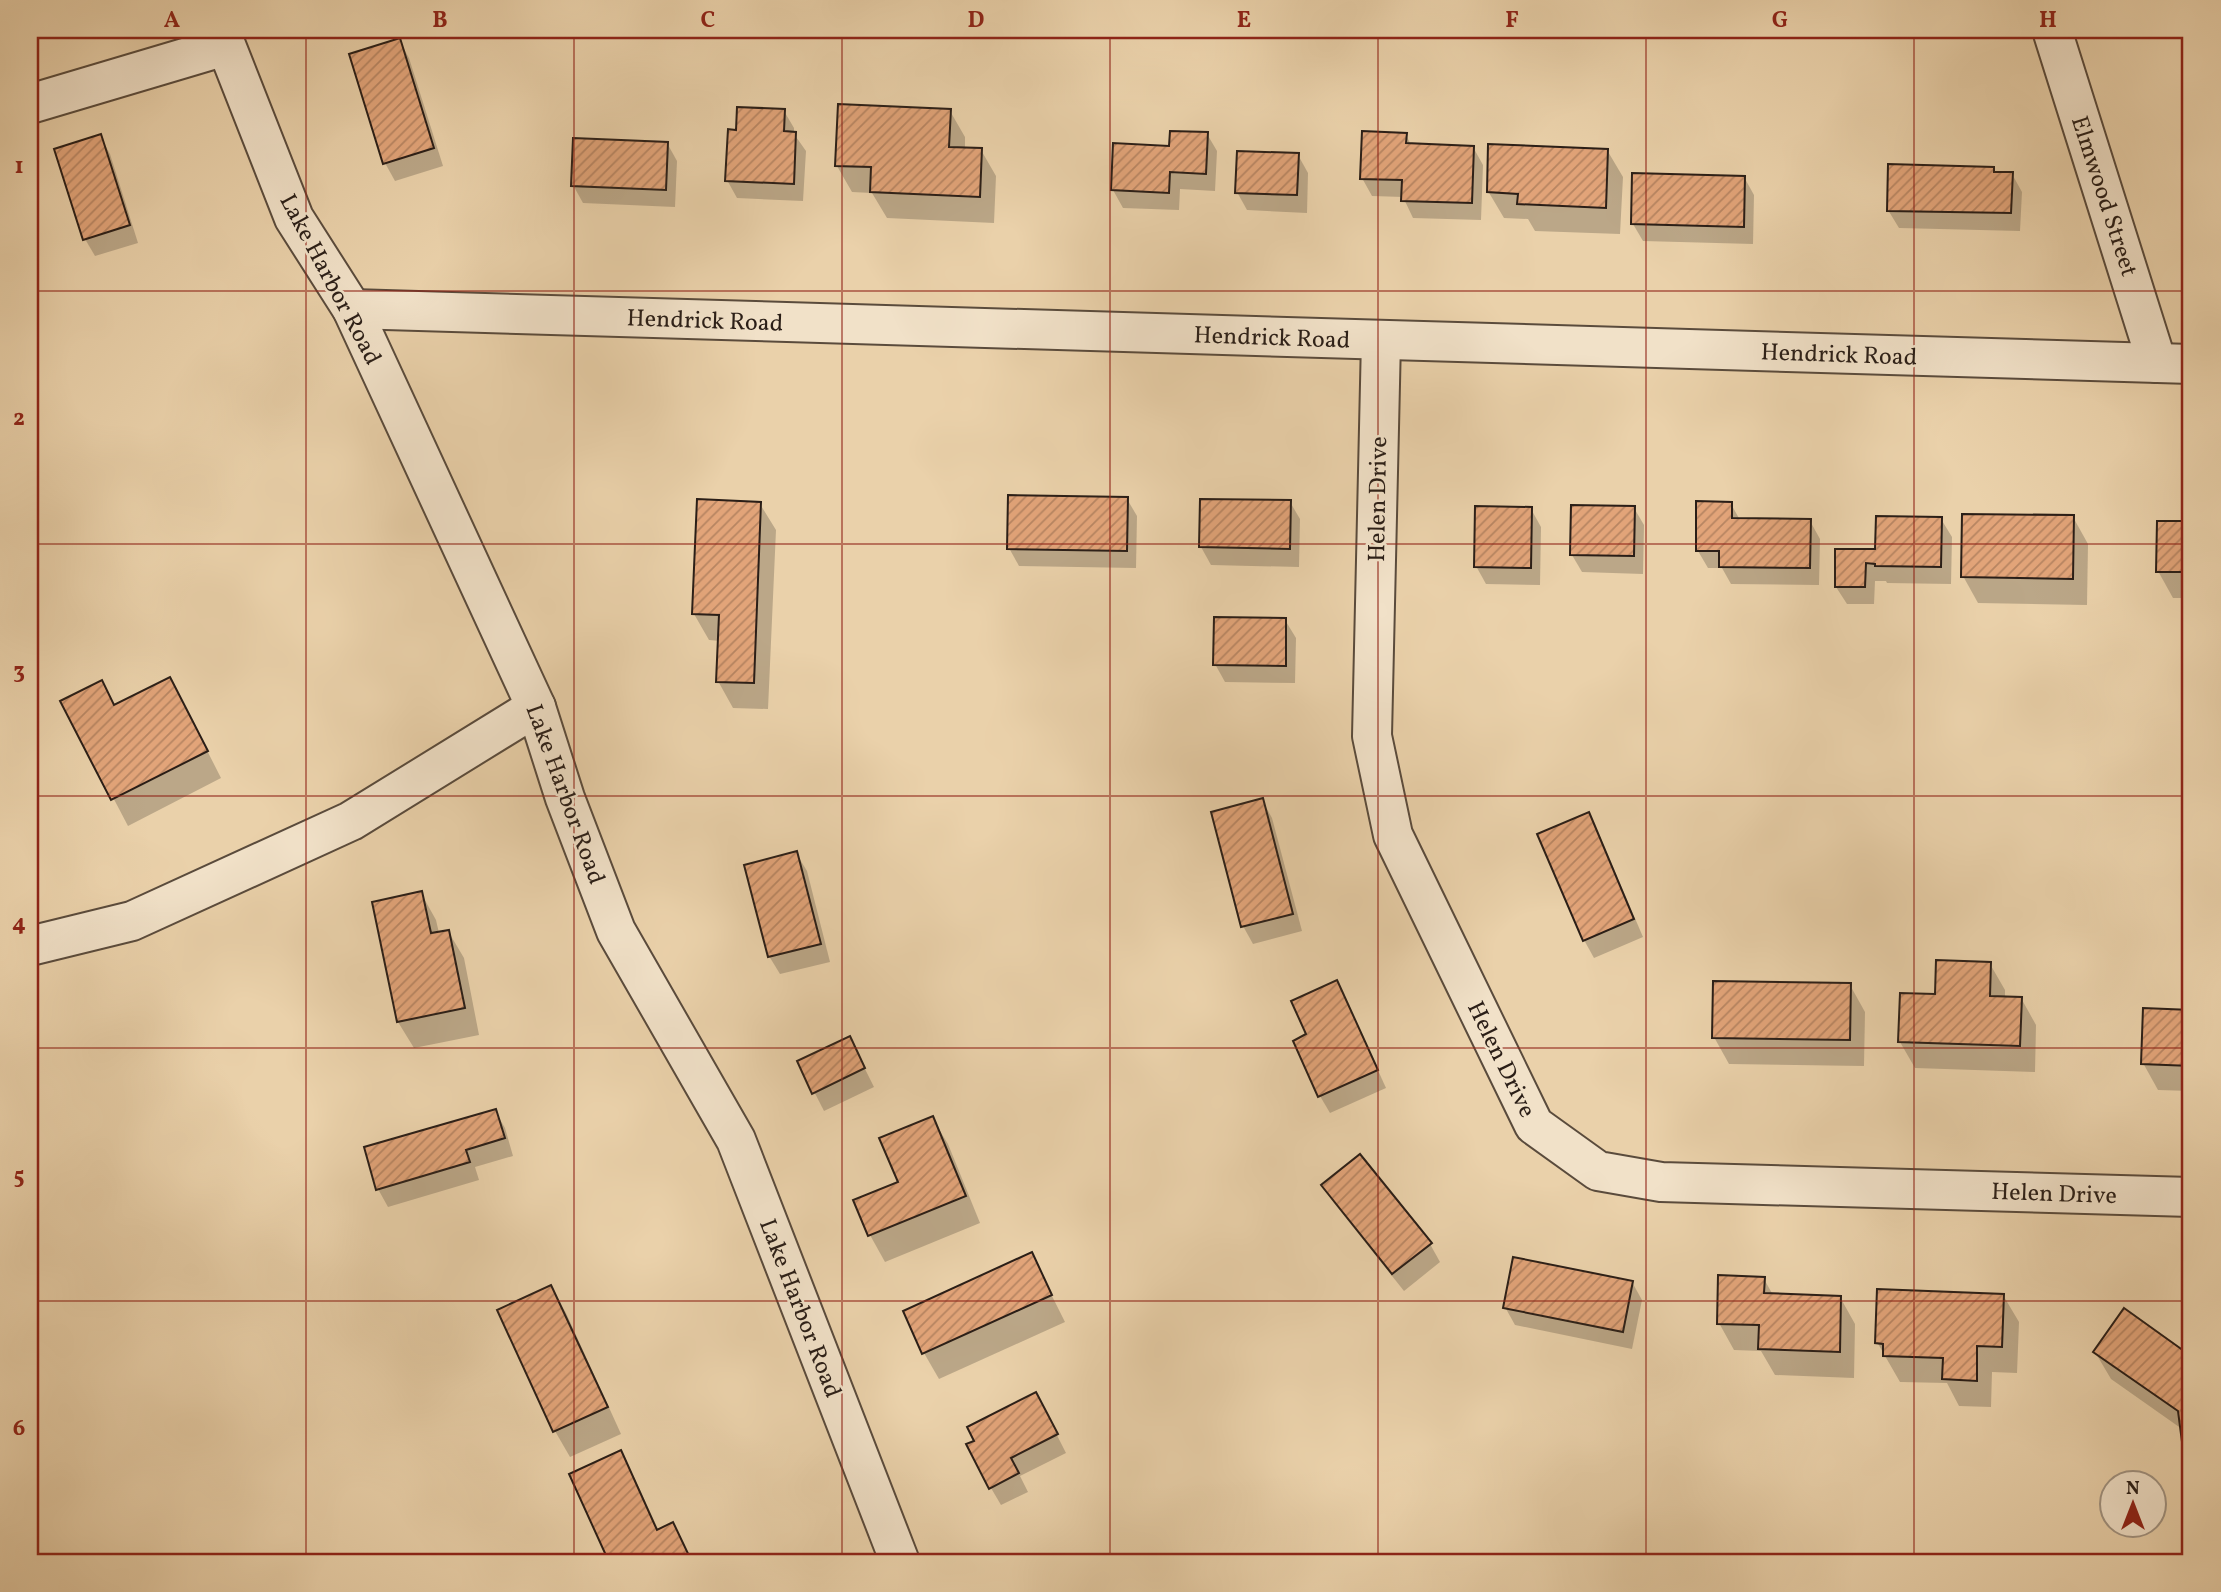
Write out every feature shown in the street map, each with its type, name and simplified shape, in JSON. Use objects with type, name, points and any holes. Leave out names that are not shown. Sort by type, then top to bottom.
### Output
[{"type":"street","name":"Elmwood Street","points":[[2052,30],[2174,364]]},
{"type":"street","points":[[30,104],[223,38]]},
{"type":"street","name":"Lake Harbor Road","points":[[223,38],[294,218],[352,309],[536,707],[565,798],[616,931],[736,1140],[900,1562]]},
{"type":"street","name":"Hendrick Road","points":[[352,309],[2174,364]]},
{"type":"street","name":"Helen Drive","points":[[1381,340],[1372,736],[1393,835],[1534,1125],[1598,1171],[1661,1182],[2191,1197]]},
{"type":"street","points":[[30,946],[132,921],[351,821],[536,707]]},
{"type":"building","points":[[400,38],[434,148],[383,164],[349,54]]},
{"type":"building","points":[[838,104],[951,109],[949,147],[982,148],[980,197],[870,192],[871,167],[835,166]]},
{"type":"building","points":[[737,107],[785,109],[784,131],[796,132],[794,184],[725,181],[728,129],[736,130]]},
{"type":"building","points":[[1170,131],[1208,132],[1206,174],[1170,172],[1169,193],[1111,190],[1113,143],[1169,146]]},
{"type":"building","points":[[1362,131],[1407,133],[1406,143],[1474,146],[1472,203],[1401,201],[1402,180],[1360,179]]},
{"type":"building","points":[[101,134],[130,225],[83,240],[54,149]]},
{"type":"building","points":[[573,138],[668,142],[666,190],[571,186]]},
{"type":"building","points":[[1488,144],[1608,149],[1606,208],[1517,204],[1518,194],[1487,192]]},
{"type":"building","points":[[1237,151],[1299,153],[1297,195],[1235,193]]},
{"type":"building","points":[[1888,164],[1994,167],[1994,172],[2013,172],[2011,213],[1887,211]]},
{"type":"building","points":[[1632,173],[1745,176],[1744,227],[1631,224]]},
{"type":"building","points":[[1008,495],[1128,497],[1127,551],[1007,549]]},
{"type":"building","points":[[697,499],[761,502],[754,683],[716,682],[719,615],[692,614]]},
{"type":"building","points":[[1200,499],[1291,500],[1290,549],[1199,547]]},
{"type":"building","points":[[1696,501],[1732,502],[1732,518],[1811,519],[1810,568],[1719,567],[1719,551],[1696,551]]},
{"type":"building","points":[[1571,505],[1635,506],[1634,556],[1570,555]]},
{"type":"building","points":[[1475,506],[1532,507],[1531,568],[1474,567]]},
{"type":"building","points":[[1962,514],[2074,515],[2073,579],[1961,577]]},
{"type":"building","points":[[1876,516],[1942,517],[1941,567],[1875,566],[1866,563],[1865,587],[1835,587],[1835,549],[1875,549]]},
{"type":"building","points":[[2157,521],[2191,521],[2191,572],[2156,572]]},
{"type":"building","points":[[1214,617],[1286,618],[1286,666],[1213,665]]},
{"type":"building","points":[[170,677],[208,751],[111,800],[60,701],[102,680],[114,705]]},
{"type":"building","points":[[1263,798],[1293,914],[1241,927],[1211,812]]},
{"type":"building","points":[[1589,812],[1634,919],[1583,941],[1537,834]]},
{"type":"building","points":[[797,851],[821,944],[768,957],[744,865]]},
{"type":"building","points":[[422,891],[431,933],[449,930],[465,1008],[397,1022],[372,902]]},
{"type":"building","points":[[1936,960],[1991,962],[1990,996],[2022,997],[2020,1046],[1898,1042],[1900,993],[1935,994]]},
{"type":"building","points":[[1337,980],[1378,1070],[1318,1097],[1293,1041],[1306,1034],[1291,1001]]},
{"type":"building","points":[[1713,981],[1851,983],[1850,1040],[1712,1038]]},
{"type":"building","points":[[2143,1008],[2191,1010],[2191,1066],[2141,1064]]},
{"type":"building","points":[[850,1036],[865,1068],[812,1094],[797,1061]]},
{"type":"building","points":[[496,1109],[505,1138],[466,1150],[470,1162],[376,1190],[364,1147]]},
{"type":"building","points":[[933,1116],[966,1196],[868,1236],[853,1200],[898,1182],[879,1138]]},
{"type":"building","points":[[1360,1154],[1432,1243],[1392,1274],[1321,1185]]},
{"type":"building","points":[[1032,1252],[1052,1295],[922,1354],[903,1311]]},
{"type":"building","points":[[1513,1257],[1633,1281],[1623,1332],[1503,1308]]},
{"type":"building","points":[[1718,1275],[1765,1277],[1764,1293],[1841,1296],[1840,1352],[1758,1349],[1759,1325],[1717,1324]]},
{"type":"building","points":[[551,1285],[608,1407],[553,1432],[497,1310]]},
{"type":"building","points":[[1877,1289],[2004,1294],[2002,1347],[1977,1346],[1977,1381],[1942,1379],[1943,1358],[1883,1356],[1883,1344],[1875,1343]]},
{"type":"building","points":[[2124,1308],[2191,1356],[2191,1441],[2182,1442],[2178,1411],[2093,1352]]},
{"type":"building","points":[[1036,1392],[1058,1434],[1011,1458],[1019,1473],[989,1489],[966,1444],[974,1441],[967,1427]]},
{"type":"building","points":[[621,1450],[657,1530],[673,1522],[692,1562],[609,1562],[569,1474]]}]
